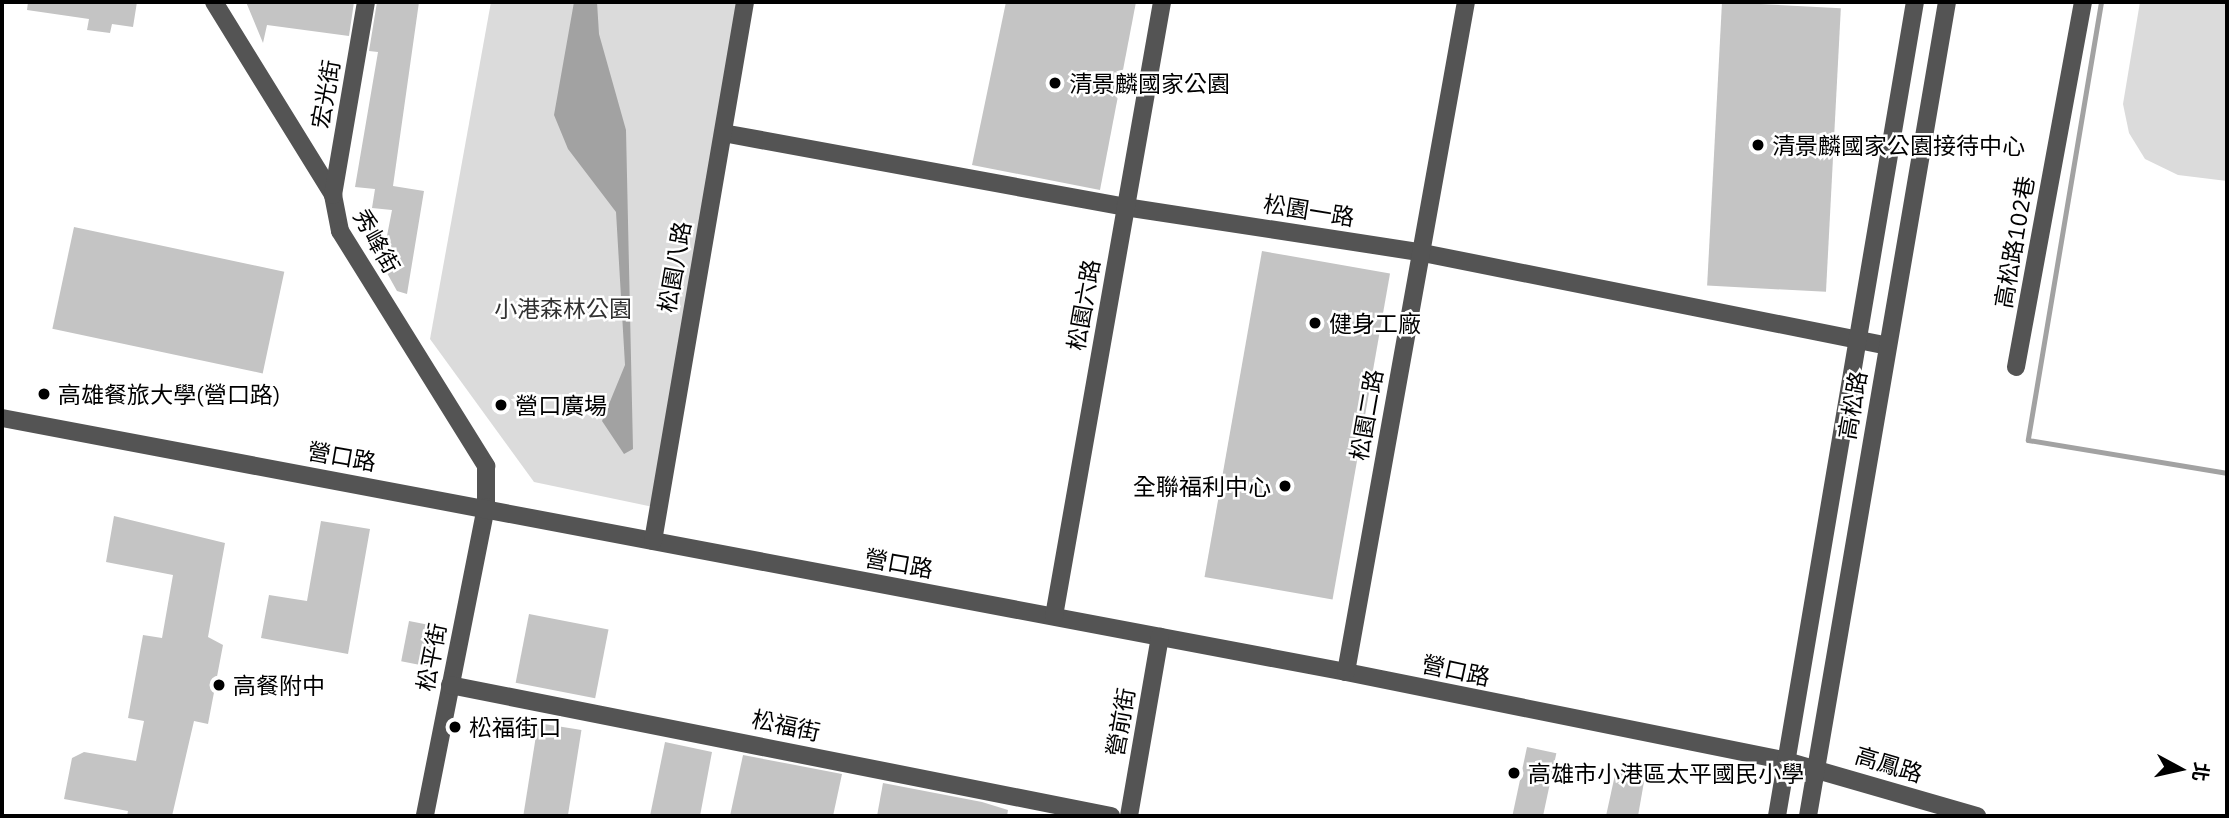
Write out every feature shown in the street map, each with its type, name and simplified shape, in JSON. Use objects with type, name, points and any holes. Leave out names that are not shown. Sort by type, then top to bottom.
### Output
[{"type":"street","name":"秀峰街","points":[[214,2],[333,195],[340,231],[486,466],[486,507]]},
{"type":"street","name":"宏光街","points":[[333,195],[366,2]]},
{"type":"street","name":"松園八路","points":[[653,541],[745,2]]},
{"type":"street","name":"松園六路","points":[[1054,617],[1162,2]]},
{"type":"street","name":"松園二路","points":[[1346,672],[1418,252],[1466,2]]},
{"type":"street","name":"高松路","points":[[1777,816],[1915,2]]},
{"type":"street","name":"高松路","points":[[1808,816],[1947,2]]},
{"type":"street","name":"高松路102巷","points":[[2016,367],[2083,2]]},
{"type":"street","name":"松園一路","points":[[723,133],[1125,207],[1418,252],[1887,346]]},
{"type":"street","name":"營口路","points":[[2,418],[1160,636],[1786,761]]},
{"type":"street","name":"松平街","points":[[425,816],[486,507]]},
{"type":"street","name":"營前街","points":[[1129,816],[1160,636]]},
{"type":"street","name":"松福街","points":[[450,685],[1111,816]]},
{"type":"street","name":"高鳳路","points":[[1786,761],[1956,813],[1977,816]]},
{"type":"green space","name":"小港森林公園","points":[[491,2],[740,2],[658,508],[534,482],[430,339]]},
{"type":"green space","points":[[2140,2],[2227,2],[2227,181],[2178,175],[2145,159],[2129,133],[2123,104]]},
{"type":"shaded area","points":[[574,2],[597,2],[599,34],[626,130],[633,449],[624,454],[602,421],[625,365],[616,212],[568,149],[554,115]]},
{"type":"building","points":[[28,2],[137,2],[133,27],[112,24],[110,33],[87,30],[89,19],[27,10]]},
{"type":"building","points":[[246,2],[354,2],[349,36],[267,25],[263,43]]},
{"type":"building","points":[[377,2],[419,2],[393,186],[424,191],[407,294],[397,291],[368,239],[386,241],[392,210],[372,208],[375,189],[355,187],[378,52],[369,51]]},
{"type":"building","name":"清景麟國家公園","points":[[1006,2],[1136,2],[1100,190],[972,165]]},
{"type":"building","name":"清景麟國家公園接待中心","points":[[1722,2],[1841,8],[1826,292],[1707,286]]},
{"type":"building","points":[[74,227],[284,272],[263,373],[52,329]]},
{"type":"building","name":"全聯福利中心","points":[[1262,251],[1390,274],[1333,600],[1205,577]]},
{"type":"building","points":[[114,516],[225,543],[208,637],[223,645],[208,724],[194,721],[172,816],[127,816],[128,811],[64,799],[72,758],[84,752],[136,761],[144,721],[128,718],[143,635],[162,638],[173,575],[106,562]]},
{"type":"building","points":[[321,521],[370,529],[348,654],[261,638],[269,595],[307,601]]},
{"type":"building","points":[[529,614],[609,629],[595,698],[516,683]]},
{"type":"building","points":[[409,621],[435,626],[427,666],[401,661]]},
{"type":"building","points":[[538,723],[581,730],[568,816],[523,816]]},
{"type":"building","points":[[665,742],[712,752],[700,816],[650,816]]},
{"type":"building","points":[[1527,747],[1556,753],[1543,816],[1512,816]]},
{"type":"building","points":[[743,755],[842,774],[833,816],[730,816]]},
{"type":"building","points":[[1616,770],[1645,776],[1638,816],[1606,816]]},
{"type":"building","points":[[883,783],[982,802],[1008,810],[1007,816],[877,816]]},
{"type":"waterway","points":[[2101,2],[2028,440],[2227,473]]},
{"type":"place","name":"清景麟國家公園","points":[[1055,83]]},
{"type":"place","name":"清景麟國家公園接待中心","points":[[1758,145]]},
{"type":"place","name":"健身工廠","points":[[1315,323]]},
{"type":"place","name":"高雄餐旅大學(營口路)","points":[[44,394]]},
{"type":"place","name":"營口廣場","points":[[501,405]]},
{"type":"place","name":"全聯福利中心","points":[[1285,486]]},
{"type":"place","name":"高餐附中","points":[[219,685]]},
{"type":"place","name":"松福街口","points":[[455,727]]},
{"type":"place","name":"高雄市小港區太平國民小學","points":[[1514,773]]}]
